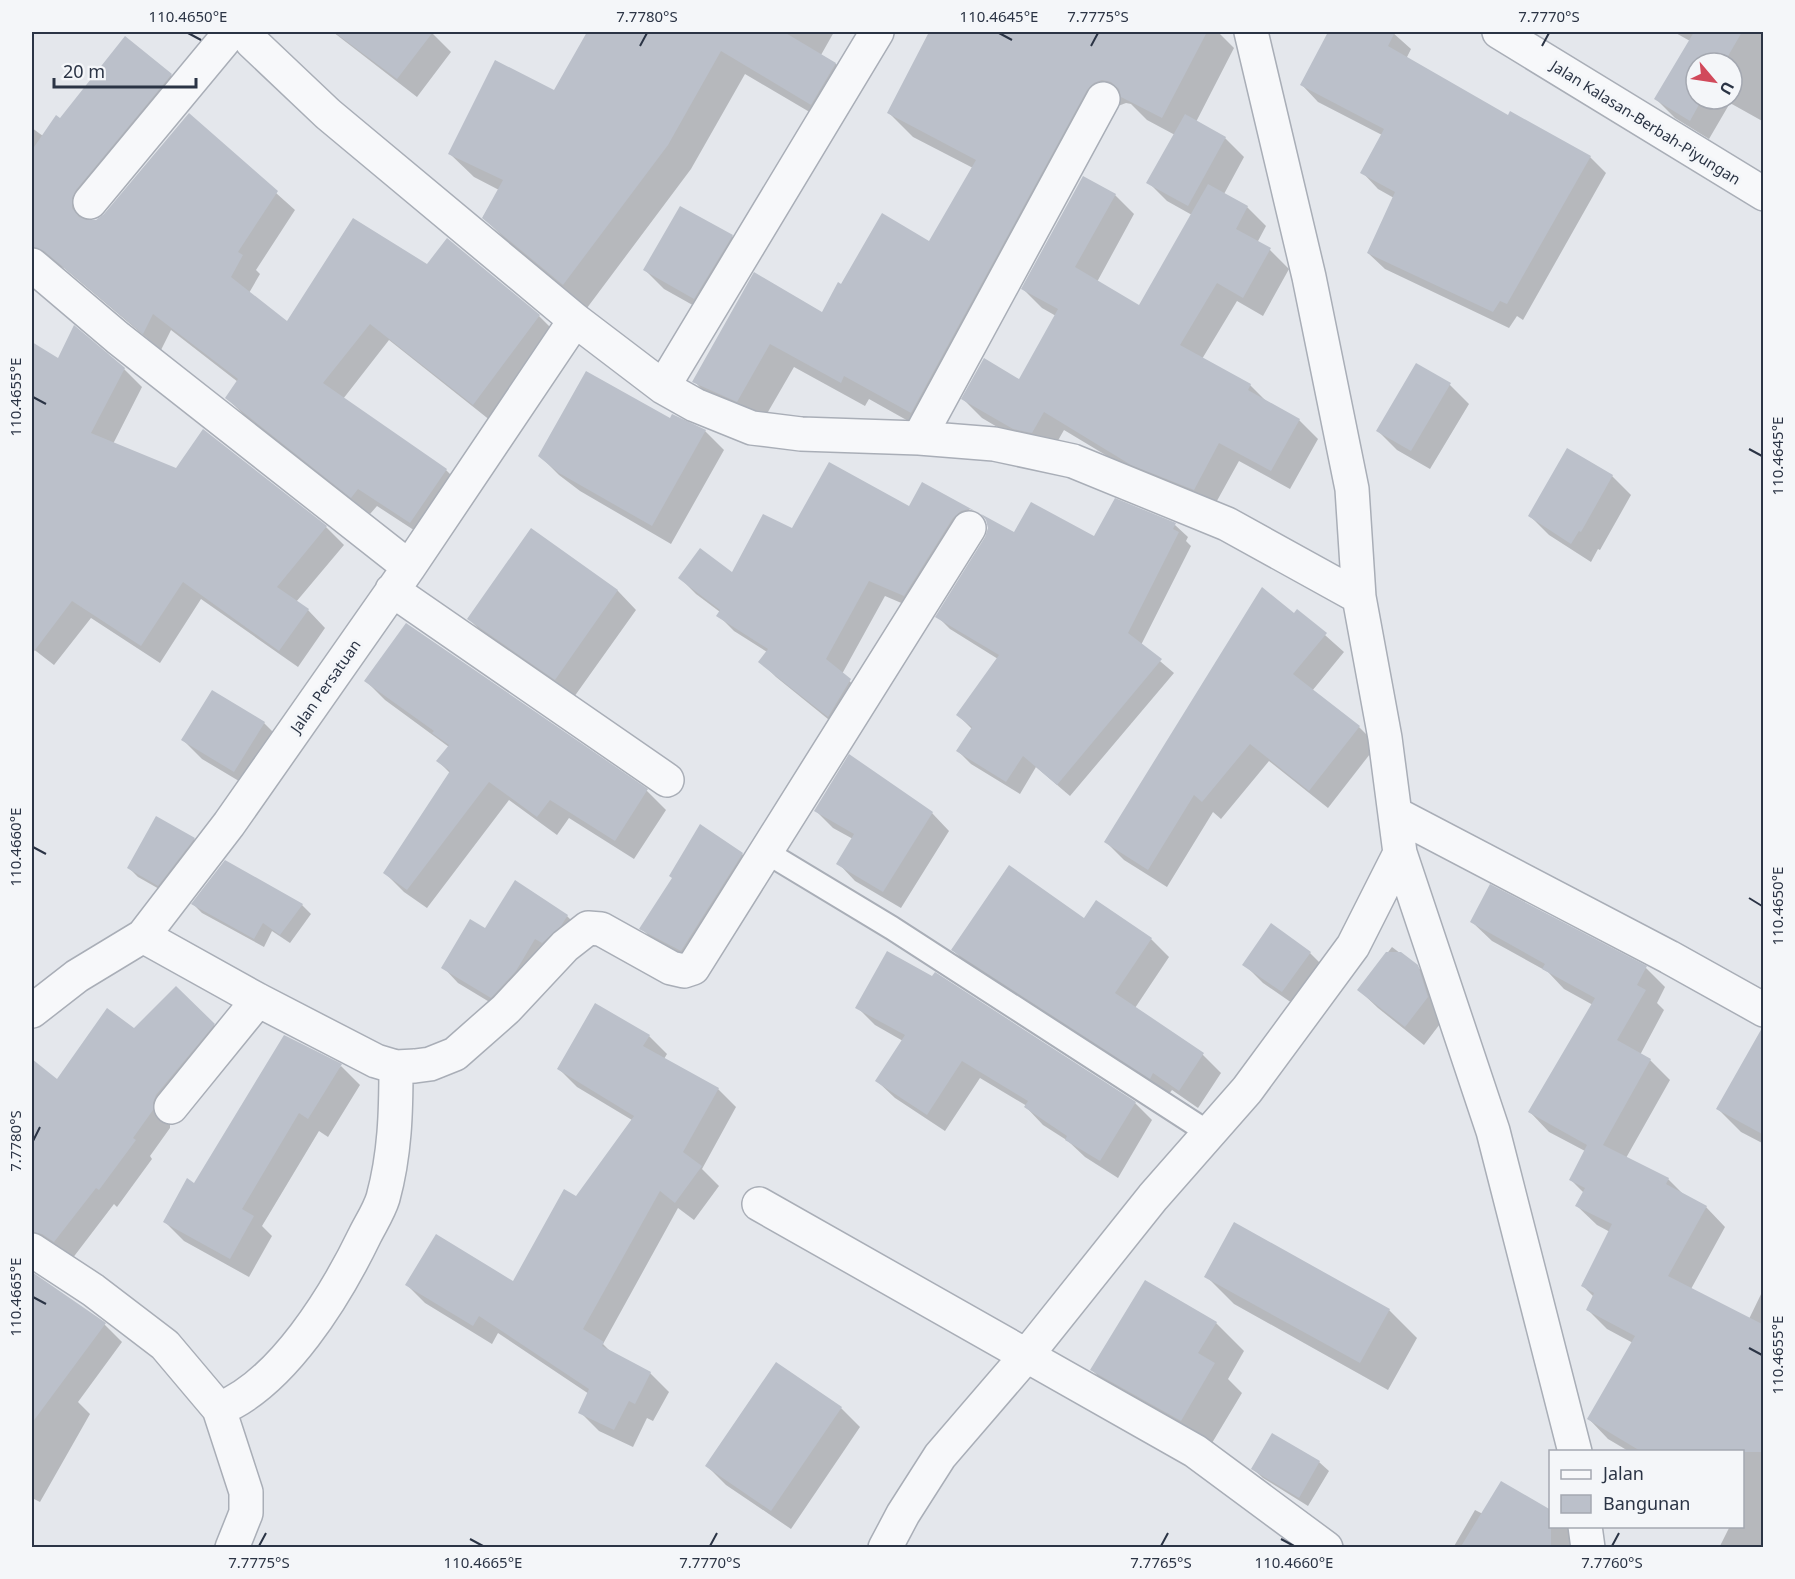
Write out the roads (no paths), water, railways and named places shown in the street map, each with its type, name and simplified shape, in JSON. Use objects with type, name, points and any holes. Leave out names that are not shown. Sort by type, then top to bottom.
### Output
[{"type":"street","points":[[90,202],[231,32]]},
{"type":"street","points":[[247,32],[252,42],[328,114],[575,320],[663,387],[695,405],[752,428],[801,434],[919,438],[994,444],[1073,461],[1227,525],[1359,597]]},
{"type":"street","points":[[663,387],[877,32]]},
{"type":"street","points":[[1251,32],[1309,277],[1352,489],[1359,597],[1385,738],[1400,853],[1493,1131],[1574,1450]]},
{"type":"street","name":"Jalan Kalasan-Berbah-Piyungan","points":[[1498,32],[1764,194]]},
{"type":"street","points":[[919,438],[1103,99]]},
{"type":"street","points":[[32,265],[400,578],[667,780]]},
{"type":"street","name":"Jalan Persatuan","points":[[32,1011],[77,976],[143,936],[230,824],[575,320]]},
{"type":"street","points":[[143,936],[258,1000],[376,1061],[396,1067],[430,1064],[455,1054],[506,1009],[565,946],[588,928],[601,928],[671,968],[684,971],[693,968],[969,528]]},
{"type":"street","points":[[1395,814],[1669,957],[1764,1010]]},
{"type":"street","points":[[885,1548],[903,1514],[940,1456],[1026,1356],[1153,1197],[1247,1090],[1353,946],[1400,853]]},
{"type":"street","points":[[171,1107],[258,1000]]},
{"type":"street","points":[[219,1409],[234,1403],[271,1374],[316,1322],[356,1254],[382,1201],[393,1155],[396,1067]]},
{"type":"street","points":[[759,1204],[1195,1451],[1326,1548]]},
{"type":"street","points":[[32,1250],[93,1290],[165,1345],[219,1409],[246,1492],[246,1513],[232,1548]]},
{"type":"street","points":[[1585,1528],[1588,1548]]},
{"type":"lane","points":[[766,852],[892,928],[1209,1133]]}]
